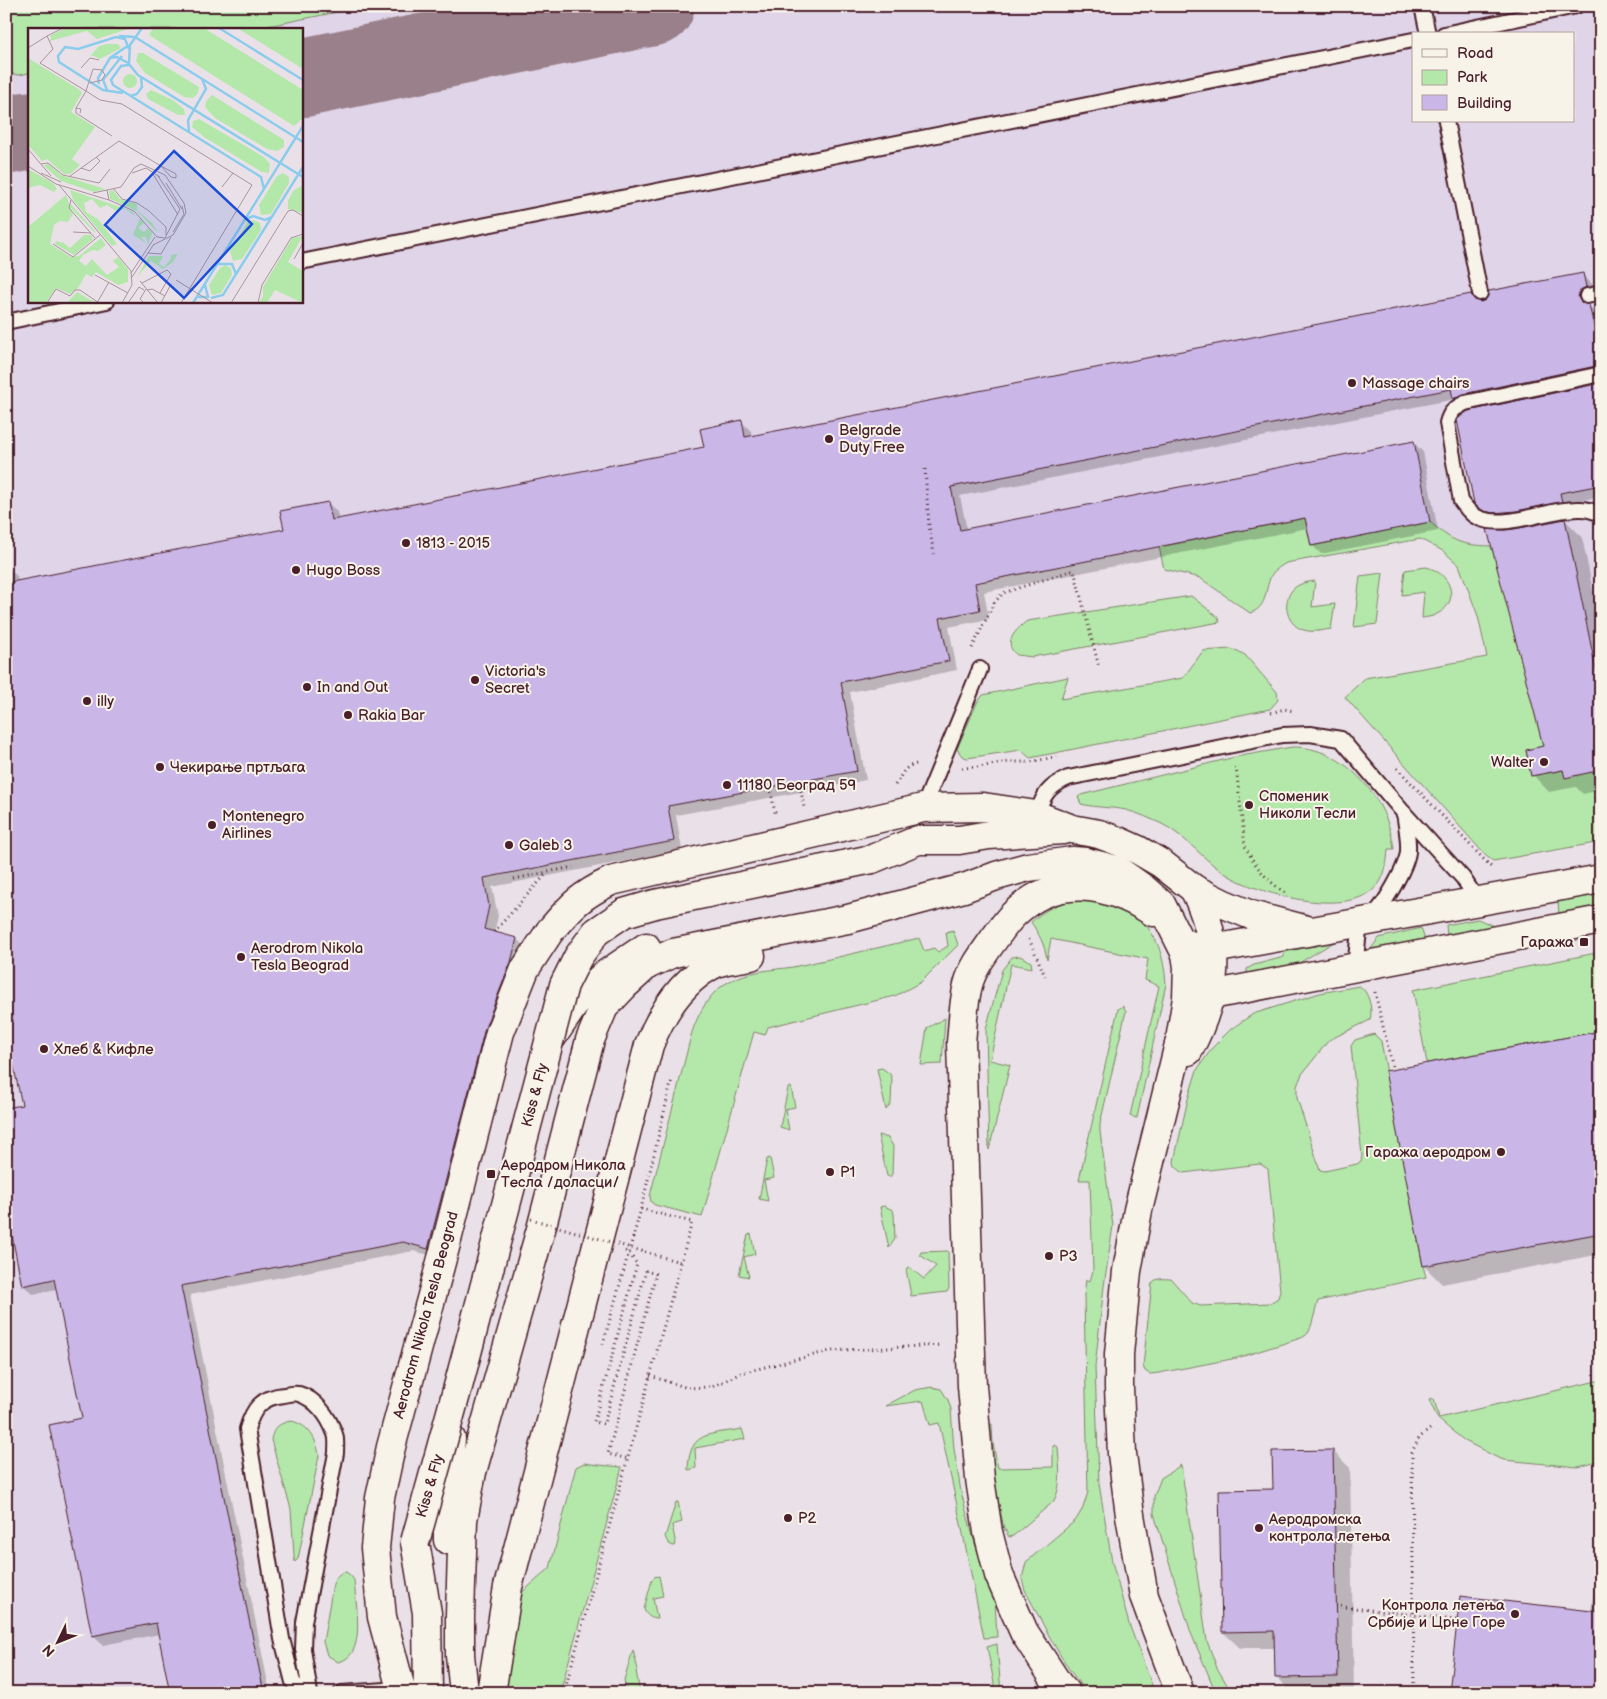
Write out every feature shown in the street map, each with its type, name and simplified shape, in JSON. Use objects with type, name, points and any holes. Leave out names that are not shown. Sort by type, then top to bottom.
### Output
[{"type":"street","name":"Aerodrom Nikola Tesla Beograd","points":[[401,1691],[398,1616],[390,1550],[391,1447],[458,1198],[500,1032],[525,969],[550,931],[572,904],[588,892],[611,881],[913,810],[982,806],[1036,815],[1072,829]]},
{"type":"street","points":[[1072,829],[1099,834],[1138,850],[1162,864],[1194,889],[1224,904],[1251,915],[1312,931]]},
{"type":"street","name":"Kiss & Fly","points":[[428,1689],[427,1612],[415,1542],[564,985],[578,957],[596,932],[624,913],[655,904],[872,859],[918,840],[959,840],[989,835],[1072,829]]},
{"type":"street","points":[[464,1693],[460,1655],[460,1616],[464,1520],[472,1472],[541,1229],[590,1040],[604,1007],[647,965],[672,953],[848,919],[964,888],[1028,867],[1073,861],[1086,862],[1117,870],[1162,904],[1186,954],[1188,967],[1187,998],[1180,1040],[1138,1210],[1127,1271],[1119,1354],[1122,1454],[1144,1596],[1180,1693]]},
{"type":"street","points":[[1066,1693],[1024,1632],[999,1574],[988,1532],[980,1479],[970,1345],[961,1042],[968,984],[979,962],[1012,915],[1036,898],[1063,887],[1086,886],[1136,901],[1175,933],[1197,947],[1213,949],[1601,879]]},
{"type":"street","points":[[460,1616],[447,1532],[447,1484],[464,1334],[524,1098],[554,1034],[576,1002],[603,976],[643,948],[676,934],[899,892],[964,888]]},
{"type":"street","points":[[491,1693],[508,1587],[649,1045],[658,1022],[678,994],[696,975],[718,963],[906,922],[964,888]]},
{"type":"street","points":[[1168,1088],[1194,1041],[1211,995],[1213,949],[1204,909],[1194,889]]},
{"type":"street","points":[[1211,995],[1601,920]]},
{"type":"lane","points":[[1422,6],[1428,32]]},
{"type":"lane","points":[[1453,32],[1576,6]]},
{"type":"lane","points":[[302,262],[1412,40]]},
{"type":"lane","points":[[1446,122],[1480,293]]},
{"type":"lane","points":[[6,322],[103,302]]},
{"type":"lane","points":[[1601,374],[1465,403],[1450,413],[1447,423],[1462,501],[1469,512],[1481,519],[1498,522],[1558,511],[1583,509],[1601,514]]},
{"type":"lane","points":[[913,810],[980,669]]},
{"type":"lane","points":[[1036,815],[1046,792],[1068,778],[1282,735],[1310,734],[1341,739],[1403,812],[1463,878],[1478,901]]},
{"type":"lane","points":[[1355,967],[1360,922],[1372,916],[1394,886],[1405,865],[1408,854],[1408,840],[1403,812]]},
{"type":"lane","points":[[302,1693],[293,1682],[282,1640],[247,1429],[251,1415],[262,1402],[272,1396],[298,1394],[313,1400],[326,1415],[335,1434],[336,1453],[304,1622],[303,1649],[310,1693]]},
{"type":"lane","points":[[342,1693],[401,1691]]},
{"type":"path","points":[[925,469],[929,526],[934,554]]},
{"type":"path","points":[[968,656],[994,603],[1003,593],[1074,570],[1099,667]]},
{"type":"path","points":[[1234,744],[1245,846],[1265,876],[1277,888],[1291,895]]},
{"type":"path","points":[[892,787],[898,782],[905,768],[916,764]]},
{"type":"path","points":[[799,781],[804,807]]},
{"type":"path","points":[[770,787],[775,813]]},
{"type":"path","points":[[494,932],[547,872]]},
{"type":"path","points":[[1026,934],[1036,951],[1045,976]]},
{"type":"path","points":[[1374,988],[1392,1069]]},
{"type":"path","points":[[564,1693],[692,1222],[641,1209]]},
{"type":"path","points":[[526,1217],[680,1262]]},
{"type":"path","points":[[629,1459],[608,1454],[656,1274],[646,1271],[604,1424],[594,1422],[637,1264]]},
{"type":"path","points":[[650,1376],[688,1388],[712,1387],[741,1373],[830,1351],[933,1344],[970,1345]]},
{"type":"path","points":[[1414,1693],[1412,1452],[1419,1438],[1430,1428]]},
{"type":"path","points":[[1336,1606],[1457,1620]]},
{"type":"shaded area","points":[[6,6],[1601,6],[1601,770],[1563,770],[1531,776],[1526,750],[1557,744],[1491,546],[1460,543],[1444,534],[1430,522],[1311,546],[1305,518],[976,583],[980,610],[940,618],[949,661],[841,683],[857,771],[668,806],[502,874],[484,878],[489,906],[403,1242],[182,1286],[264,1693],[6,1693]]},
{"type":"green space","points":[[6,6],[367,6],[258,28],[28,28],[28,73],[19,75],[6,73]]},
{"type":"green space","points":[[1305,518],[1311,546],[1430,522],[1445,534],[1458,541],[1472,545],[1491,546],[1557,744],[1526,750],[1531,776],[1563,770],[1601,770],[1601,842],[1493,861],[1486,856],[1345,697],[1365,678],[1487,657],[1478,616],[1459,565],[1443,551],[1420,539],[1286,563],[1272,574],[1263,603],[1250,613],[1200,578],[1164,569],[1159,547]]},
{"type":"green space","points":[[1426,567],[1434,570],[1447,581],[1451,595],[1445,609],[1434,616],[1422,618],[1424,592],[1402,595],[1405,570]]},
{"type":"green space","points":[[1383,573],[1377,624],[1354,627],[1360,576]]},
{"type":"green space","points":[[1315,581],[1312,607],[1335,604],[1331,629],[1307,631],[1297,627],[1292,622],[1287,609],[1287,602],[1293,589],[1303,583]]},
{"type":"green space","points":[[1191,596],[1218,617],[1220,622],[1032,657],[1017,655],[1011,646],[1012,637],[1027,621]]},
{"type":"green space","points":[[1230,649],[1245,655],[1277,692],[1278,700],[1270,709],[1030,758],[1021,750],[967,758],[962,756],[957,749],[977,703],[983,695],[1068,677],[1061,699],[1183,678],[1203,651]]},
{"type":"green space","points":[[1292,747],[1311,749],[1329,755],[1346,766],[1361,779],[1373,794],[1383,812],[1390,830],[1394,849],[1388,849],[1386,867],[1381,881],[1365,895],[1348,901],[1328,902],[1306,901],[1264,891],[1231,877],[1213,865],[1171,829],[1162,824],[1126,810],[1081,804],[1078,797],[1235,757]]},
{"type":"green space","points":[[1601,893],[1601,908],[1559,916],[1558,901]]},
{"type":"green space","points":[[1077,899],[1115,905],[1130,912],[1142,921],[1151,932],[1159,947],[1166,984],[1137,1118],[1130,1116],[1159,986],[1145,980],[1148,959],[1051,939],[1047,960],[1045,949],[1031,922],[1053,907]]},
{"type":"green space","points":[[1478,919],[1498,928],[1447,936],[1446,925]]},
{"type":"green space","points":[[1421,928],[1425,940],[1370,950],[1379,938]]},
{"type":"green space","points":[[953,930],[958,945],[921,982],[895,996],[768,1027],[765,1035],[754,1032],[702,1217],[655,1205],[651,1202],[650,1196],[692,1032],[706,1003],[717,990],[730,981],[752,973],[793,967],[919,938],[924,951],[934,948],[938,952],[948,946],[946,932]]},
{"type":"green space","points":[[1334,942],[1294,966],[1247,974],[1247,969],[1254,965],[1284,957],[1284,952]]},
{"type":"green space","points":[[1601,952],[1601,1031],[1427,1063],[1413,990]]},
{"type":"green space","points":[[1020,956],[1031,962],[1032,968],[1011,964],[990,1060],[1010,1065],[989,1150],[986,1029],[1002,970],[1012,957]]},
{"type":"green space","points":[[1359,986],[1368,996],[1371,1011],[1370,1020],[1329,1040],[1302,1074],[1297,1086],[1297,1098],[1320,1170],[1325,1171],[1357,1164],[1361,1161],[1362,1156],[1351,1046],[1355,1040],[1374,1034],[1381,1041],[1426,1277],[1318,1301],[1309,1331],[1301,1338],[1237,1358],[1150,1374],[1145,1371],[1143,1366],[1152,1283],[1154,1281],[1171,1279],[1192,1303],[1201,1306],[1270,1303],[1278,1298],[1280,1291],[1268,1169],[1260,1164],[1183,1173],[1175,1166],[1174,1161],[1188,1099],[1197,1070],[1212,1048],[1231,1029],[1253,1014],[1320,993]]},
{"type":"green space","points":[[1123,1006],[1126,1011],[1100,1124],[1113,1226],[1095,1367],[1099,1484],[1112,1562],[1129,1624],[1155,1693],[1087,1693],[1053,1643],[1025,1590],[1022,1579],[1026,1562],[1076,1520],[1083,1508],[1088,1492],[1084,1295],[1086,1280],[1090,1281],[1093,1271],[1090,1180],[1079,1180],[1118,1009]]},
{"type":"green space","points":[[945,1018],[942,1064],[921,1065],[927,1028]]},
{"type":"green space","points":[[882,1068],[890,1074],[892,1079],[891,1103],[886,1110],[877,1069]]},
{"type":"green space","points":[[791,1087],[795,1107],[785,1109],[789,1130],[780,1127],[788,1088]]},
{"type":"green space","points":[[878,1135],[888,1138],[893,1146],[892,1174],[890,1177],[887,1176]]},
{"type":"green space","points":[[770,1158],[774,1178],[764,1180],[768,1201],[759,1199],[767,1159]]},
{"type":"green space","points":[[884,1206],[893,1210],[894,1214],[895,1239],[889,1248],[880,1207]]},
{"type":"green space","points":[[751,1234],[755,1254],[744,1257],[749,1277],[739,1275],[748,1235]]},
{"type":"green space","points":[[948,1251],[949,1288],[947,1292],[911,1296],[906,1269],[909,1267],[924,1279],[936,1266],[920,1255],[921,1252]]},
{"type":"green space","points":[[1601,1380],[1601,1460],[1578,1467],[1504,1460],[1496,1457],[1465,1441],[1438,1419],[1429,1400],[1434,1399],[1439,1418]]},
{"type":"green space","points":[[932,1387],[941,1389],[951,1409],[954,1449],[961,1492],[975,1544],[995,1601],[997,1637],[984,1638],[939,1423],[930,1425],[923,1401],[885,1406],[915,1390]]},
{"type":"green space","points":[[291,1421],[302,1425],[311,1433],[319,1456],[298,1559],[295,1562],[291,1509],[271,1440],[273,1432],[278,1426]]},
{"type":"green space","points":[[992,1424],[993,1444],[998,1468],[1053,1467],[1053,1446],[1058,1447],[1059,1482],[1053,1502],[1013,1536],[1009,1537],[1004,1528],[991,1469],[985,1425]]},
{"type":"green space","points":[[742,1429],[745,1439],[695,1448],[696,1468],[688,1470],[689,1457],[697,1441],[711,1434]]},
{"type":"green space","points":[[584,1463],[622,1467],[560,1693],[504,1693],[518,1596],[550,1568],[576,1467]]},
{"type":"green space","points":[[1181,1465],[1207,1641],[1217,1668],[1232,1693],[1216,1693],[1191,1633],[1154,1514],[1154,1496],[1161,1478]]},
{"type":"green space","points":[[676,1502],[678,1502],[682,1522],[672,1525],[676,1545],[673,1546],[668,1543],[665,1537]]},
{"type":"green space","points":[[346,1572],[354,1580],[358,1627],[357,1640],[347,1658],[338,1662],[327,1655],[323,1642],[333,1584],[341,1573]]},
{"type":"green space","points":[[659,1576],[663,1596],[653,1598],[657,1619],[649,1616],[644,1609],[652,1580],[654,1577]]},
{"type":"green space","points":[[997,1644],[1001,1693],[996,1693],[987,1647]]},
{"type":"green space","points":[[633,1650],[638,1670],[636,1671],[640,1693],[631,1693],[626,1688],[624,1680]]},
{"type":"building","name":"Aerodrom Nikola Tesla Beograd","points":[[1583,273],[1586,287],[1581,290],[1578,297],[1581,302],[1589,305],[1594,326],[1601,324],[1601,365],[1463,394],[1453,399],[1451,389],[951,487],[960,530],[1414,441],[1430,522],[1311,546],[1305,518],[975,583],[980,610],[940,618],[949,661],[841,682],[857,771],[668,806],[674,841],[484,878],[489,906],[484,929],[517,938],[511,962],[485,1028],[428,1249],[403,1242],[181,1286],[264,1693],[170,1693],[156,1623],[92,1636],[49,1425],[82,1418],[54,1279],[22,1286],[10,1226],[6,1227],[6,1108],[22,1105],[6,1031],[6,583],[284,529],[280,511],[328,502],[332,520],[704,447],[700,429],[742,420],[745,437],[1471,294],[1474,299],[1481,302],[1486,299],[1489,291]]},
{"type":"building","points":[[1601,383],[1601,485],[1560,493],[1562,502],[1516,511],[1493,513],[1484,511],[1476,506],[1457,420],[1460,417],[1468,411]]},
{"type":"building","points":[[1565,519],[1601,694],[1601,770],[1565,778],[1563,770],[1531,776],[1526,750],[1543,746],[1487,529],[1505,530]]},
{"type":"building","name":"Гаража аеродром","points":[[1601,1031],[1601,1233],[1423,1266],[1385,1071]]},
{"type":"building","points":[[1333,1450],[1338,1677],[1275,1678],[1274,1631],[1222,1632],[1219,1490],[1273,1489],[1272,1451]]},
{"type":"building","name":"Контрола летења Србије и Црне Горе","points":[[1460,1596],[1601,1612],[1601,1693],[1449,1693]]},
{"type":"taxiway","points":[[302,78],[655,6]]},
{"type":"taxiway","points":[[6,135],[28,131]]},
{"type":"place","name":"Massage chairs","points":[[1352,383]]},
{"type":"place","name":"Belgrade Duty Free","points":[[829,439]]},
{"type":"place","name":"1813 - 2015","points":[[406,543]]},
{"type":"place","name":"Hugo Boss","points":[[296,570]]},
{"type":"place","name":"Victoria's Secret","points":[[475,680]]},
{"type":"place","name":"In and Out","points":[[307,687]]},
{"type":"place","name":"illy","points":[[87,701]]},
{"type":"place","name":"Rakia Bar","points":[[348,715]]},
{"type":"place","name":"Walter","points":[[1544,762]]},
{"type":"place","name":"Чекирање пртљага","points":[[160,767]]},
{"type":"place","name":"11180 Београд 59","points":[[727,785]]},
{"type":"place","name":"Споменик Николи Тесли","points":[[1249,805]]},
{"type":"place","name":"Montenegro Airlines","points":[[212,825]]},
{"type":"place","name":"Galeb 3","points":[[509,845]]},
{"type":"place","name":"Гаража","points":[[1584,942]]},
{"type":"place","name":"Aerodrom Nikola Tesla Beograd","points":[[241,957]]},
{"type":"place","name":"Хлеб & Кифле","points":[[44,1049]]},
{"type":"place","name":"Гаража аеродром","points":[[1501,1152]]},
{"type":"place","name":"P1","points":[[830,1172]]},
{"type":"place","name":"Аеродром Никола Тесла /доласци/","points":[[491,1174]]},
{"type":"place","name":"P3","points":[[1049,1256]]},
{"type":"place","name":"P2","points":[[788,1518]]},
{"type":"place","name":"Аеродромска контрола летења","points":[[1259,1528]]},
{"type":"place","name":"Контрола летења Србије и Црне Горе","points":[[1515,1614]]}]
